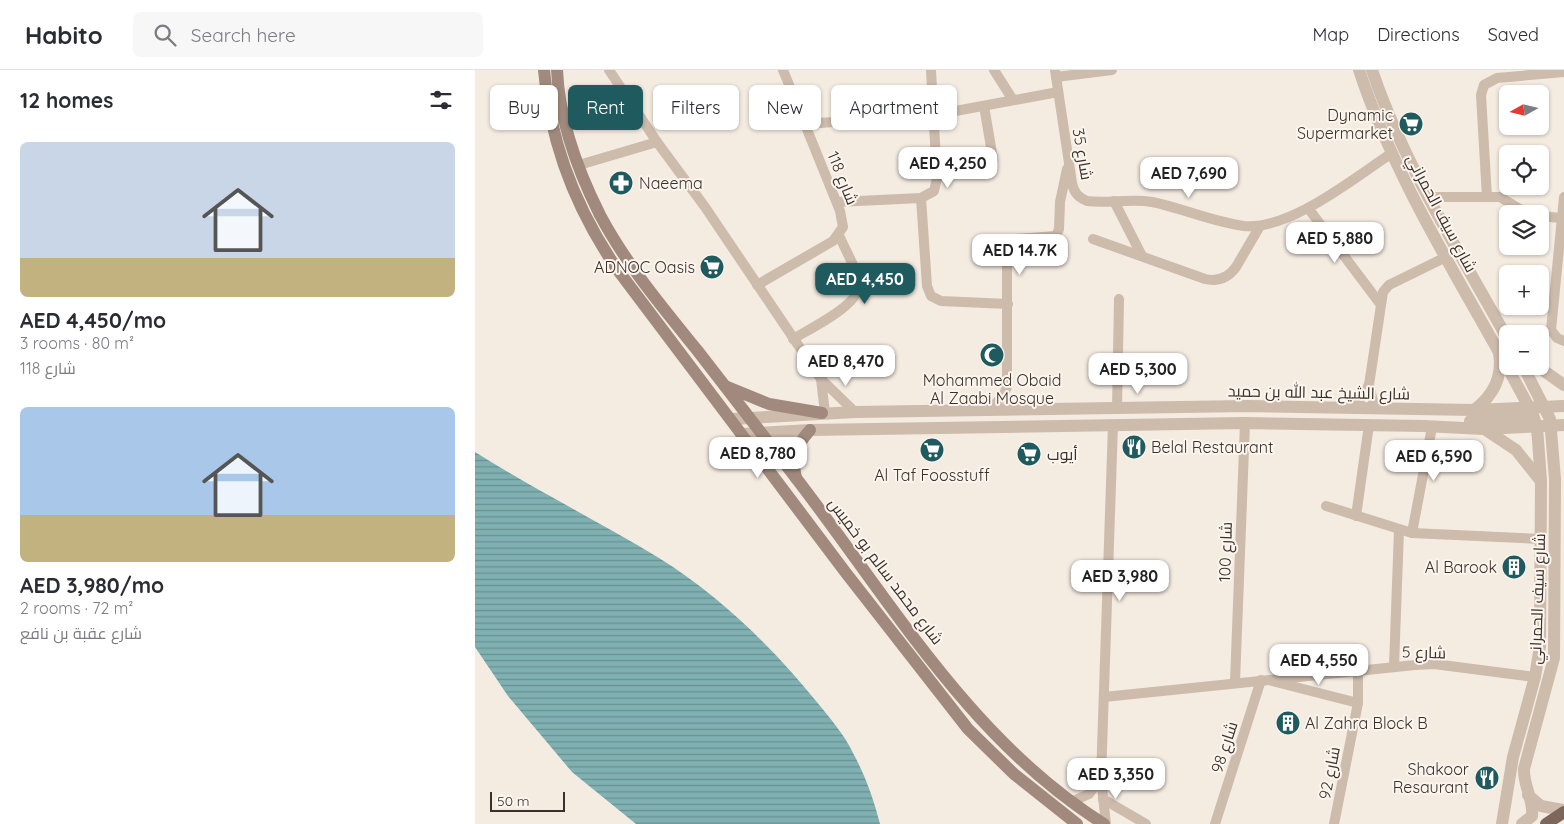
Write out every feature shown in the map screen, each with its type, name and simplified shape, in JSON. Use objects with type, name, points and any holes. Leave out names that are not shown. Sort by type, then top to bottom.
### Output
[{"type":"main road","name":"شارع محمد سالم بو خميس","points":[[544,70],[549,114],[568,179],[588,223],[628,284],[846,573],[968,729],[1014,774],[1077,824]]},
{"type":"main road","name":"شارع محمد سالم بو خميس","points":[[557,70],[563,112],[579,165],[601,217],[638,274],[796,478],[943,674],[977,715],[1017,755],[1071,802],[1105,824]]},
{"type":"main road","points":[[725,386],[769,404],[824,413]]},
{"type":"main road","points":[[796,478],[793,458],[795,451],[810,430]]},
{"type":"main road","points":[[1545,824],[1564,811]]},
{"type":"street","points":[[609,70],[657,142],[705,207],[821,379],[855,412]]},
{"type":"street","name":"شارع 118","points":[[783,70],[789,85]]},
{"type":"street","points":[[931,70],[932,85]]},
{"type":"street","points":[[995,70],[1013,100]]},
{"type":"street","points":[[1056,74],[1112,70]]},
{"type":"street","name":"شارع سيف الحمراني","points":[[1359,70],[1392,153],[1446,257],[1497,346],[1533,417],[1541,481],[1541,633],[1535,677],[1515,748],[1502,824]]},
{"type":"street","name":"شارع سيف الحمراني","points":[[1372,70],[1391,119],[1428,196],[1500,325]]},
{"type":"street","points":[[1487,197],[1481,95],[1484,85],[1497,78],[1564,72]]},
{"type":"street","name":"شارع 35","points":[[1056,74],[1068,163],[1074,191],[1080,198],[1096,202],[1150,202],[1229,223],[1260,226],[1275,223],[1308,208],[1392,153]]},
{"type":"street","points":[[957,111],[1058,92]]},
{"type":"street","points":[[984,106],[993,158]]},
{"type":"street","name":"شارع 118","points":[[807,130],[843,219],[843,228],[839,235]]},
{"type":"street","points":[[837,202],[921,198],[928,196],[936,185],[934,130]]},
{"type":"street","points":[[579,165],[657,142]]},
{"type":"street","points":[[988,411],[1003,396],[1007,387],[1007,244],[1015,239],[1052,238],[1058,233],[1060,202],[1068,163]]},
{"type":"street","points":[[1428,196],[1505,198],[1515,205]]},
{"type":"street","points":[[1564,196],[1551,330],[1557,338],[1564,341]]},
{"type":"street","points":[[921,198],[927,286],[931,296],[941,301],[1008,304]]},
{"type":"street","points":[[1114,201],[1142,256]]},
{"type":"street","points":[[1308,208],[1381,304]]},
{"type":"street","points":[[1549,217],[1561,218]]},
{"type":"street","points":[[1093,239],[1205,279],[1219,280],[1231,273],[1260,226]]},
{"type":"street","points":[[757,285],[833,241],[839,235],[859,283],[858,292],[845,307],[793,339]]},
{"type":"street","points":[[1375,409],[1369,385],[1383,292],[1389,285],[1446,257]]},
{"type":"street","points":[[1117,409],[1119,299]]},
{"type":"street","points":[[1474,410],[1489,397],[1498,378],[1500,367],[1497,346]]},
{"type":"street","points":[[1549,374],[1564,384]]},
{"type":"street","name":"شارع سيف الحمراني","points":[[1521,824],[1532,816],[1533,809],[1524,784],[1524,769],[1555,652],[1553,420],[1528,375]]},
{"type":"street","points":[[821,379],[824,413]]},
{"type":"street","points":[[1353,409],[1369,385]]},
{"type":"street","name":"شارع الشيخ عبد الله بن حميد","points":[[731,419],[855,412],[1248,406],[1474,410],[1533,417]]},
{"type":"street","points":[[1553,420],[1564,406]]},
{"type":"street","name":"شارع الشيخ عبد الله بن حميد","points":[[742,434],[810,430],[1245,423],[1428,426],[1483,429],[1533,417]]},
{"type":"street","points":[[1533,417],[1553,420]]},
{"type":"street","points":[[1412,533],[1428,426],[1533,417],[1553,420],[1564,417]]},
{"type":"street","name":"شارع 100","points":[[1235,682],[1245,423]]},
{"type":"street","points":[[1105,824],[1101,778],[1113,425]]},
{"type":"street","points":[[1356,516],[1369,425]]},
{"type":"street","points":[[1483,429],[1516,450],[1541,481]]},
{"type":"street","points":[[1555,479],[1564,463]]},
{"type":"street","points":[[1326,506],[1412,533],[1541,540]]},
{"type":"street","points":[[1394,666],[1399,530]]},
{"type":"street","name":"شارع 5","points":[[1104,697],[1358,669],[1434,664],[1535,677]]},
{"type":"street","name":"شارع 92","points":[[1334,824],[1358,703],[1358,669]]},
{"type":"street","points":[[1263,679],[1358,703]]},
{"type":"street","name":"شارع 98","points":[[1215,824],[1263,679]]},
{"type":"street","points":[[1071,802],[1089,794],[1101,778]]},
{"type":"street","points":[[1528,795],[1541,806],[1564,811]]},
{"type":"street","points":[[1103,798],[1146,824]]},
{"type":"street","points":[[1505,808],[1506,815],[1510,820],[1521,824]]},
{"type":"water","points":[[475,452],[659,558],[703,588],[743,623],[799,681],[841,732],[865,779],[880,824],[636,824],[572,772],[508,696],[475,647]]},
{"type":"place","name":"Dynamic Supermarket","points":[[1411,124]]},
{"type":"place","name":"Naeema","points":[[621,183]]},
{"type":"place","name":"ADNOC Oasis","points":[[712,267]]},
{"type":"place","name":"Mohammed Obaid Al Zaabi Mosque","points":[[992,355]]},
{"type":"place","name":"Belal Restaurant","points":[[1134,447]]},
{"type":"place","name":"Al Taf Foosstuff","points":[[932,450]]},
{"type":"place","name":"أيوب","points":[[1029,454]]},
{"type":"place","name":"Al Barook","points":[[1514,567]]},
{"type":"place","name":"Al Zahra Block B","points":[[1288,723]]},
{"type":"place","name":"Shakoor Resaurant","points":[[1487,778]]}]
